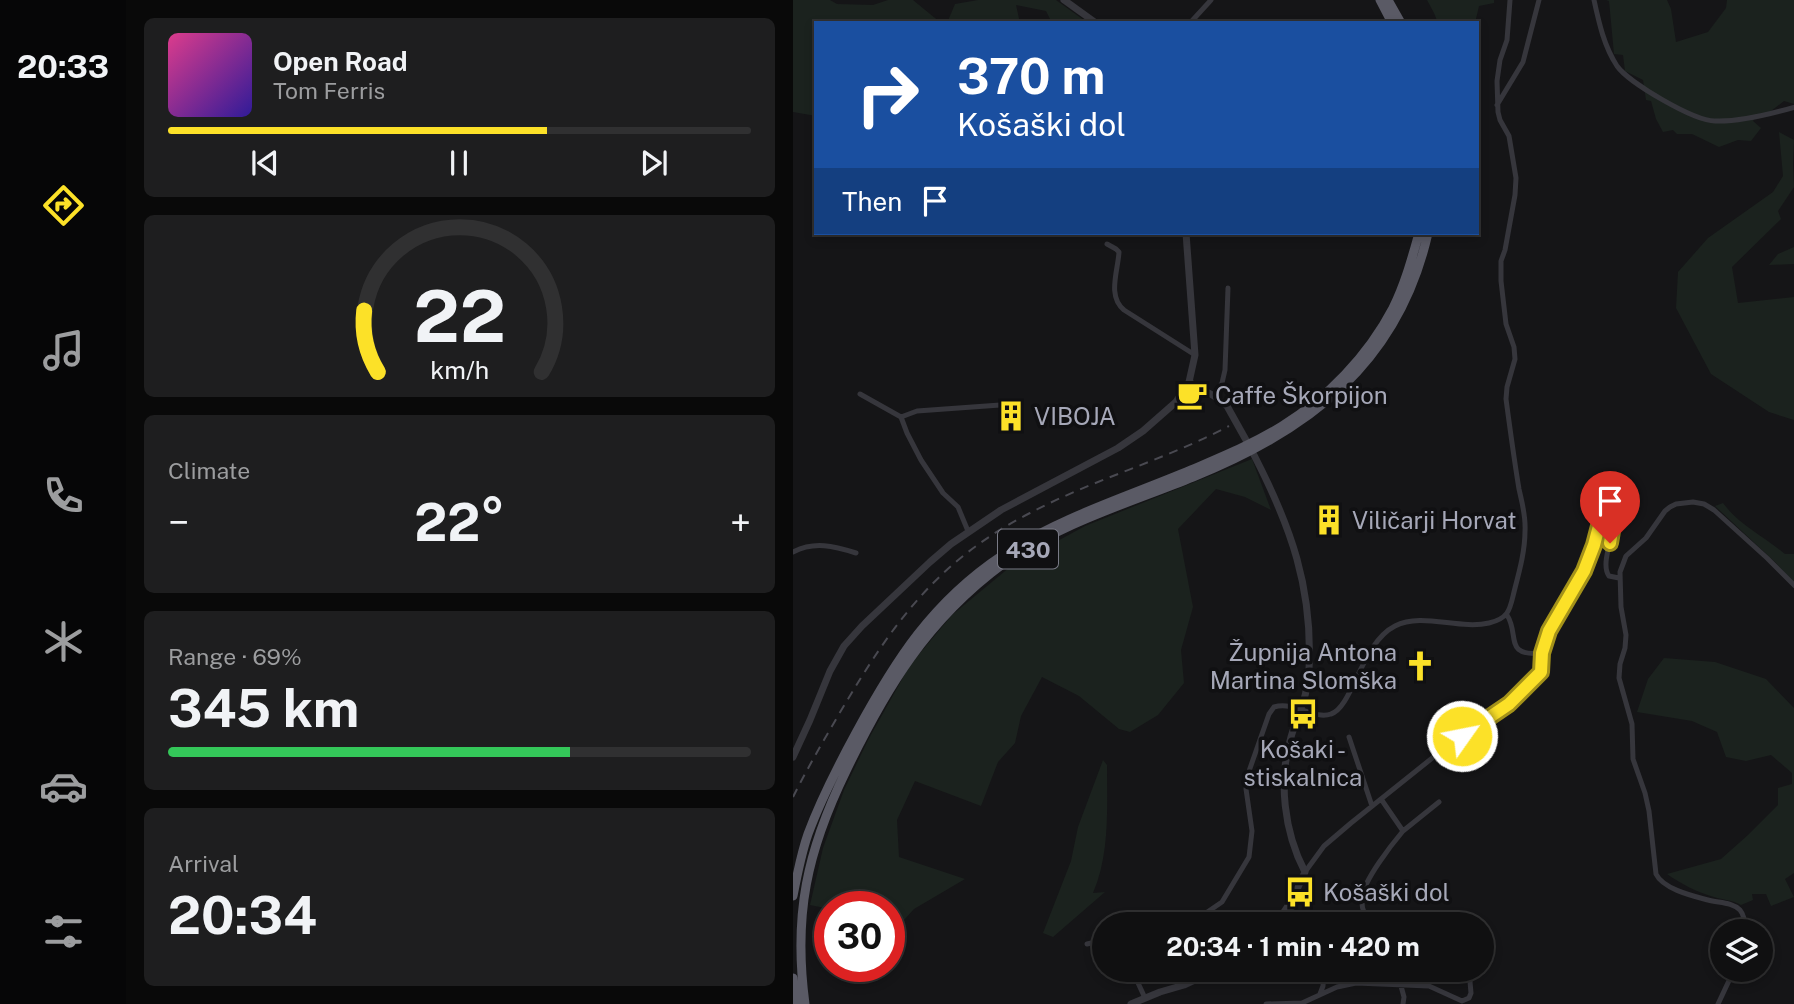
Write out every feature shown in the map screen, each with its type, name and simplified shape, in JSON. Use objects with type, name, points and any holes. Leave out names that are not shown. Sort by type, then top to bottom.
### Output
[{"type":"highway","points":[[1380,0],[1391,21]]},
{"type":"highway","points":[[1388,0],[1400,21]]},
{"type":"highway","name":"430","points":[[793,896],[808,835],[822,798],[891,671],[930,619],[964,585],[1001,556],[1034,537],[1103,504],[1232,452],[1281,427],[1309,408],[1338,382],[1382,326],[1393,308],[1411,265],[1418,235]]},
{"type":"highway","name":"430","points":[[805,1004],[799,961],[799,923],[801,898],[813,846],[823,818],[856,751],[917,646],[970,590],[1005,563],[1040,542],[1096,515],[1237,458],[1275,439],[1320,407],[1360,368],[1395,319],[1418,268],[1427,235]]},
{"type":"highway","points":[[793,978],[797,1004]]},
{"type":"street","points":[[1064,0],[1093,21]]},
{"type":"street","points":[[1192,21],[1211,0]]},
{"type":"street","points":[[1207,912],[1222,902],[1249,857],[1252,831],[1246,789],[1248,774],[1269,714],[1274,707],[1290,706],[1325,715],[1338,711],[1345,703],[1372,646],[1381,635],[1400,624],[1419,620],[1479,625],[1500,620],[1507,615],[1523,553],[1525,526],[1506,399],[1515,359],[1506,324],[1501,281],[1501,261],[1516,178],[1509,136],[1500,120],[1497,105],[1497,81],[1507,40],[1510,0]]},
{"type":"street","points":[[1497,105],[1523,62],[1539,0]]},
{"type":"street","points":[[1594,0],[1604,38],[1619,69],[1668,103],[1712,121],[1752,117],[1794,107]]},
{"type":"street","points":[[793,757],[830,671],[844,646],[930,562],[968,531],[1001,510],[1085,466],[1143,431],[1176,402],[1189,382],[1195,355],[1186,235]]},
{"type":"street","points":[[1107,244],[1116,248],[1119,253],[1115,288],[1117,303],[1195,355]]},
{"type":"street","points":[[1214,396],[1222,383],[1225,370],[1228,288]]},
{"type":"street","points":[[1189,382],[1227,407],[1246,440]]},
{"type":"street","points":[[860,394],[901,417],[921,460],[943,493],[958,507],[968,531]]},
{"type":"street","points":[[901,417],[917,411],[1014,404]]},
{"type":"street","points":[[1254,455],[1288,528],[1306,595],[1309,671],[1302,709],[1291,737],[1285,779],[1285,801],[1294,847],[1305,872]]},
{"type":"street","points":[[1744,919],[1735,906],[1668,887],[1656,874],[1651,818],[1633,759],[1632,724],[1619,678],[1626,635],[1619,578],[1626,556],[1646,538],[1665,511],[1676,504],[1693,502],[1714,510],[1794,586]]},
{"type":"street","points":[[1285,912],[1305,872],[1324,846],[1436,755],[1495,715],[1541,672],[1542,653],[1549,631],[1584,571],[1604,507],[1608,503],[1613,507],[1614,515],[1605,572],[1609,576],[1619,578]]},
{"type":"street","points":[[793,552],[802,547],[819,545],[856,553]]},
{"type":"street","points":[[1507,615],[1518,649],[1529,654],[1542,653]]},
{"type":"street","points":[[1349,737],[1372,806]]},
{"type":"street","points":[[1380,799],[1403,831]]},
{"type":"street","points":[[1365,912],[1362,898],[1364,888],[1380,862],[1403,831],[1439,802]]},
{"type":"street","points":[[1288,908],[1293,912]]},
{"type":"street","points":[[1087,944],[1092,943]]},
{"type":"street","points":[[1138,982],[1145,998]]},
{"type":"street","points":[[1131,1004],[1190,982]]},
{"type":"street","points":[[1320,994],[1323,982]]},
{"type":"street","points":[[1266,1004],[1303,1004],[1337,987],[1356,983],[1429,986],[1462,1001],[1469,998],[1470,982]]},
{"type":"street","points":[[1718,1004],[1728,982]]},
{"type":"street","points":[[1401,986],[1403,1004]]},
{"type":"shaded area","points":[[793,0],[830,0],[837,4],[873,5],[888,0],[913,0],[939,21],[814,21],[814,116],[793,112]]},
{"type":"shaded area","points":[[978,0],[1056,0],[1085,21],[1051,21],[1046,11],[1016,5],[1020,21],[948,21],[955,4]]},
{"type":"shaded area","points":[[1427,0],[1494,0],[1494,3],[1479,6],[1475,21],[1437,21]]},
{"type":"shaded area","points":[[1606,0],[1667,0],[1676,42],[1708,32],[1726,8],[1727,0],[1794,0],[1794,104],[1784,101],[1766,115],[1756,116],[1753,121],[1761,128],[1751,141],[1738,140],[1719,147],[1692,134],[1677,134],[1673,130],[1663,132],[1651,101],[1646,100],[1643,80],[1625,71],[1623,55],[1614,54],[1609,1]]},
{"type":"shaded area","points":[[1779,132],[1794,140],[1794,187],[1778,211],[1781,219],[1732,267],[1738,303],[1794,297],[1794,420],[1769,412],[1711,374],[1676,308],[1678,272],[1708,238],[1773,192],[1783,176]]},
{"type":"shaded area","points":[[1794,247],[1794,264],[1769,265],[1778,254]]},
{"type":"shaded area","points":[[1252,459],[1271,510],[1245,497],[1216,489],[1178,529],[1193,607],[1181,650],[1184,683],[1158,715],[1130,732],[1119,729],[1079,696],[1042,677],[1021,716],[1015,743],[998,762],[981,806],[915,781],[897,820],[899,857],[965,879],[914,909],[905,919],[905,891],[814,891],[814,906],[810,905],[823,848],[844,790],[868,740],[910,665],[952,615],[1010,567],[1085,526]]},
{"type":"shaded area","points":[[1723,503],[1744,524],[1785,554],[1794,554],[1794,583],[1715,506]]},
{"type":"shaded area","points":[[1664,658],[1715,662],[1766,679],[1794,708],[1794,873],[1785,879],[1794,897],[1771,906],[1766,894],[1752,894],[1753,900],[1741,905],[1695,890],[1667,874],[1721,859],[1778,805],[1778,788],[1792,784],[1792,773],[1771,755],[1746,761],[1726,757],[1717,732],[1692,721],[1637,712],[1648,679]]},
{"type":"shaded area","points":[[1103,760],[1107,765],[1105,847],[1093,893],[1105,892],[1053,937],[1043,933],[1071,861],[1078,827]]},
{"type":"railway","points":[[793,797],[842,709],[880,649],[921,596],[969,551],[998,531],[1054,501],[1229,426]]},
{"type":"place","name":"Caffe Škorpijon","points":[[1192,395]]},
{"type":"place","name":"VIBOJA","points":[[1011,416]]},
{"type":"place","name":"Viličarji Horvat","points":[[1329,520]]},
{"type":"place","name":"Župnija Antona Martina Slomška","points":[[1420,666]]},
{"type":"place","name":"Košaki - stiskalnica","points":[[1303,714]]},
{"type":"place","name":"Košaški dol","points":[[1300,892]]},
{"type":"route","points":[[1462,736],[1509,704],[1541,672],[1542,653],[1549,631],[1584,571],[1604,507],[1608,503],[1613,507],[1614,515],[1610,543]]}]
